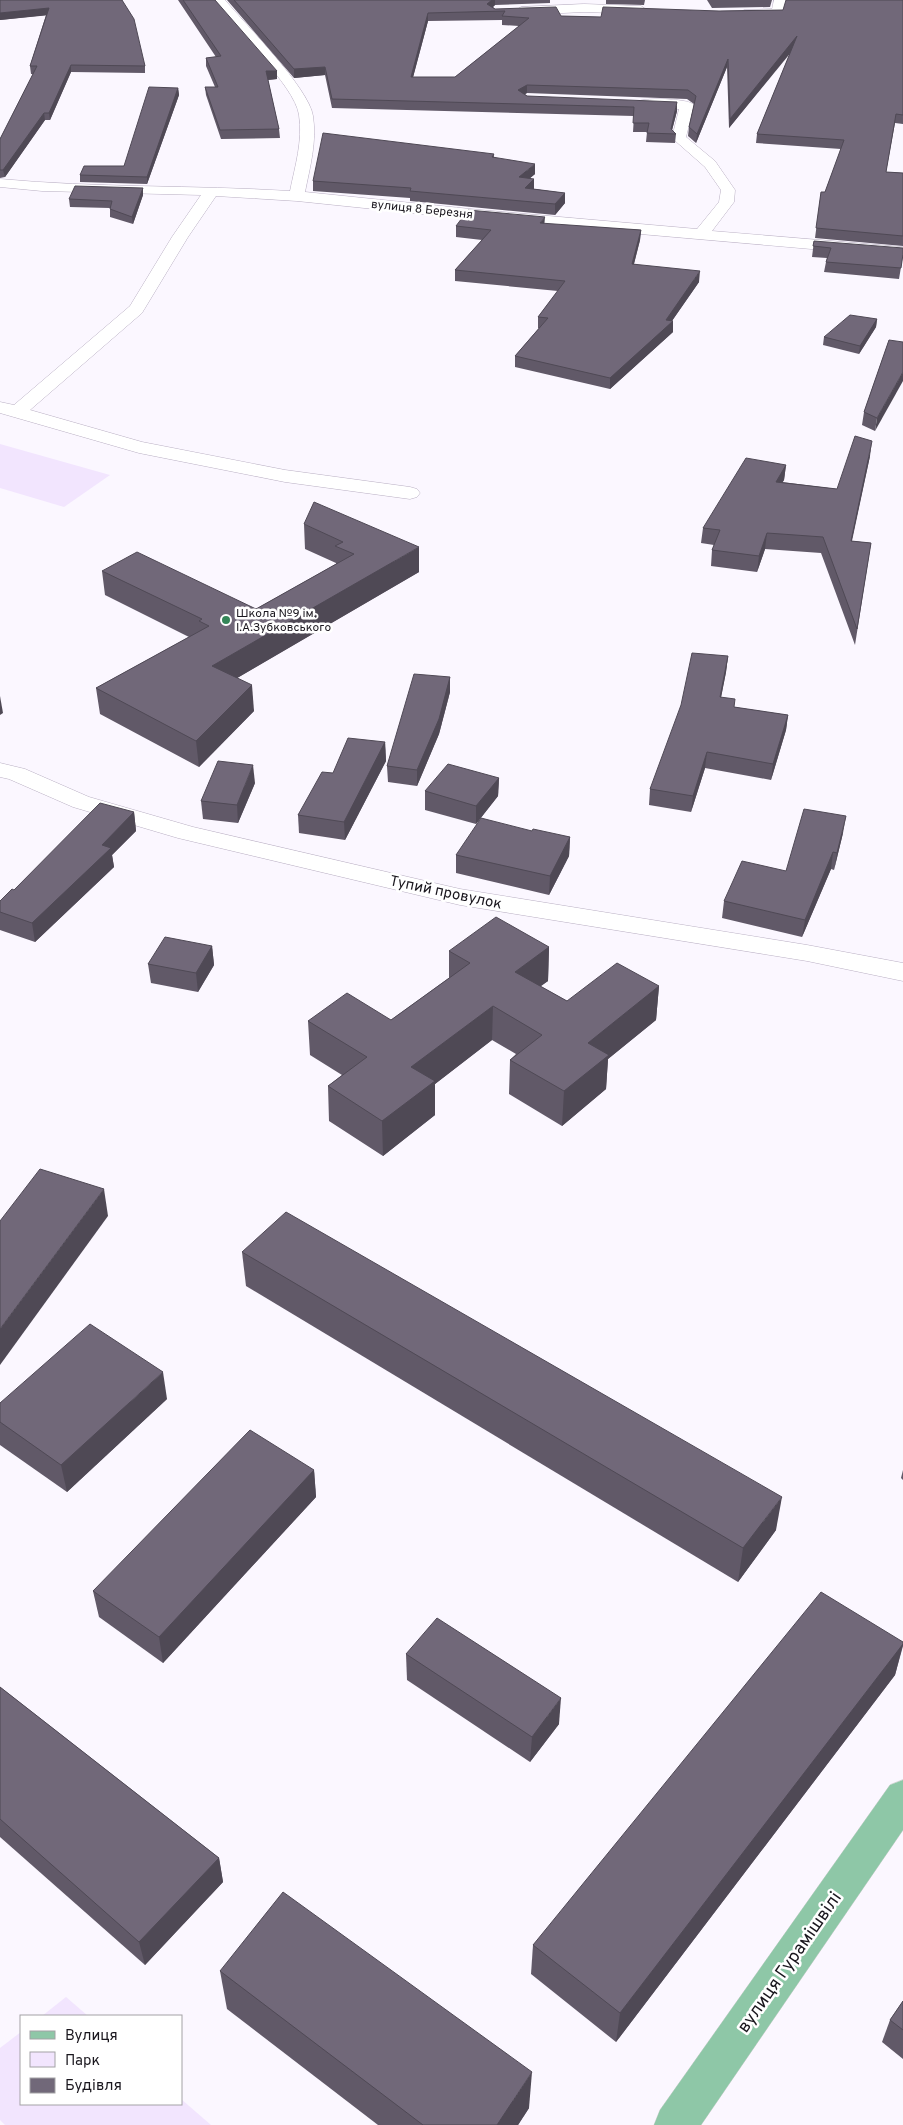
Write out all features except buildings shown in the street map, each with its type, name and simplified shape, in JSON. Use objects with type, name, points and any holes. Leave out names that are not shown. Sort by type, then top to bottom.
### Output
[{"type":"main road","name":"вулиця Гурамішвілі","points":[[675,2125],[903,1798]]},
{"type":"street","points":[[218,0],[297,92],[306,114],[307,144],[296,196]]},
{"type":"street","points":[[727,14],[778,13],[780,0]]},
{"type":"street","points":[[511,11],[584,8],[654,11]]},
{"type":"street","points":[[630,103],[687,105],[679,138],[710,164],[728,190],[726,202],[701,235]]},
{"type":"street","name":"вулиця 8 Березня","points":[[0,183],[42,187],[212,191],[296,196],[701,235],[903,252]]},
{"type":"street","points":[[8,409],[136,309],[180,237],[212,191]]},
{"type":"street","points":[[8,409],[139,447],[285,476],[410,493]]},
{"type":"street","name":"Тупий провулок","points":[[0,770],[17,774],[81,802],[187,833],[460,897],[808,953],[903,972]]},
{"type":"green space","points":[[0,444],[110,475],[64,507],[0,488]]},
{"type":"green space","points":[[66,1997],[87,2015],[43,2015]]},
{"type":"green space","points":[[20,2033],[20,2105],[182,2105],[182,2100],[211,2125],[5,2125],[0,2120],[0,2048]]},
{"type":"place","name":"Школа №9 ім. І.А.Зубковського","points":[[226,620]]}]
